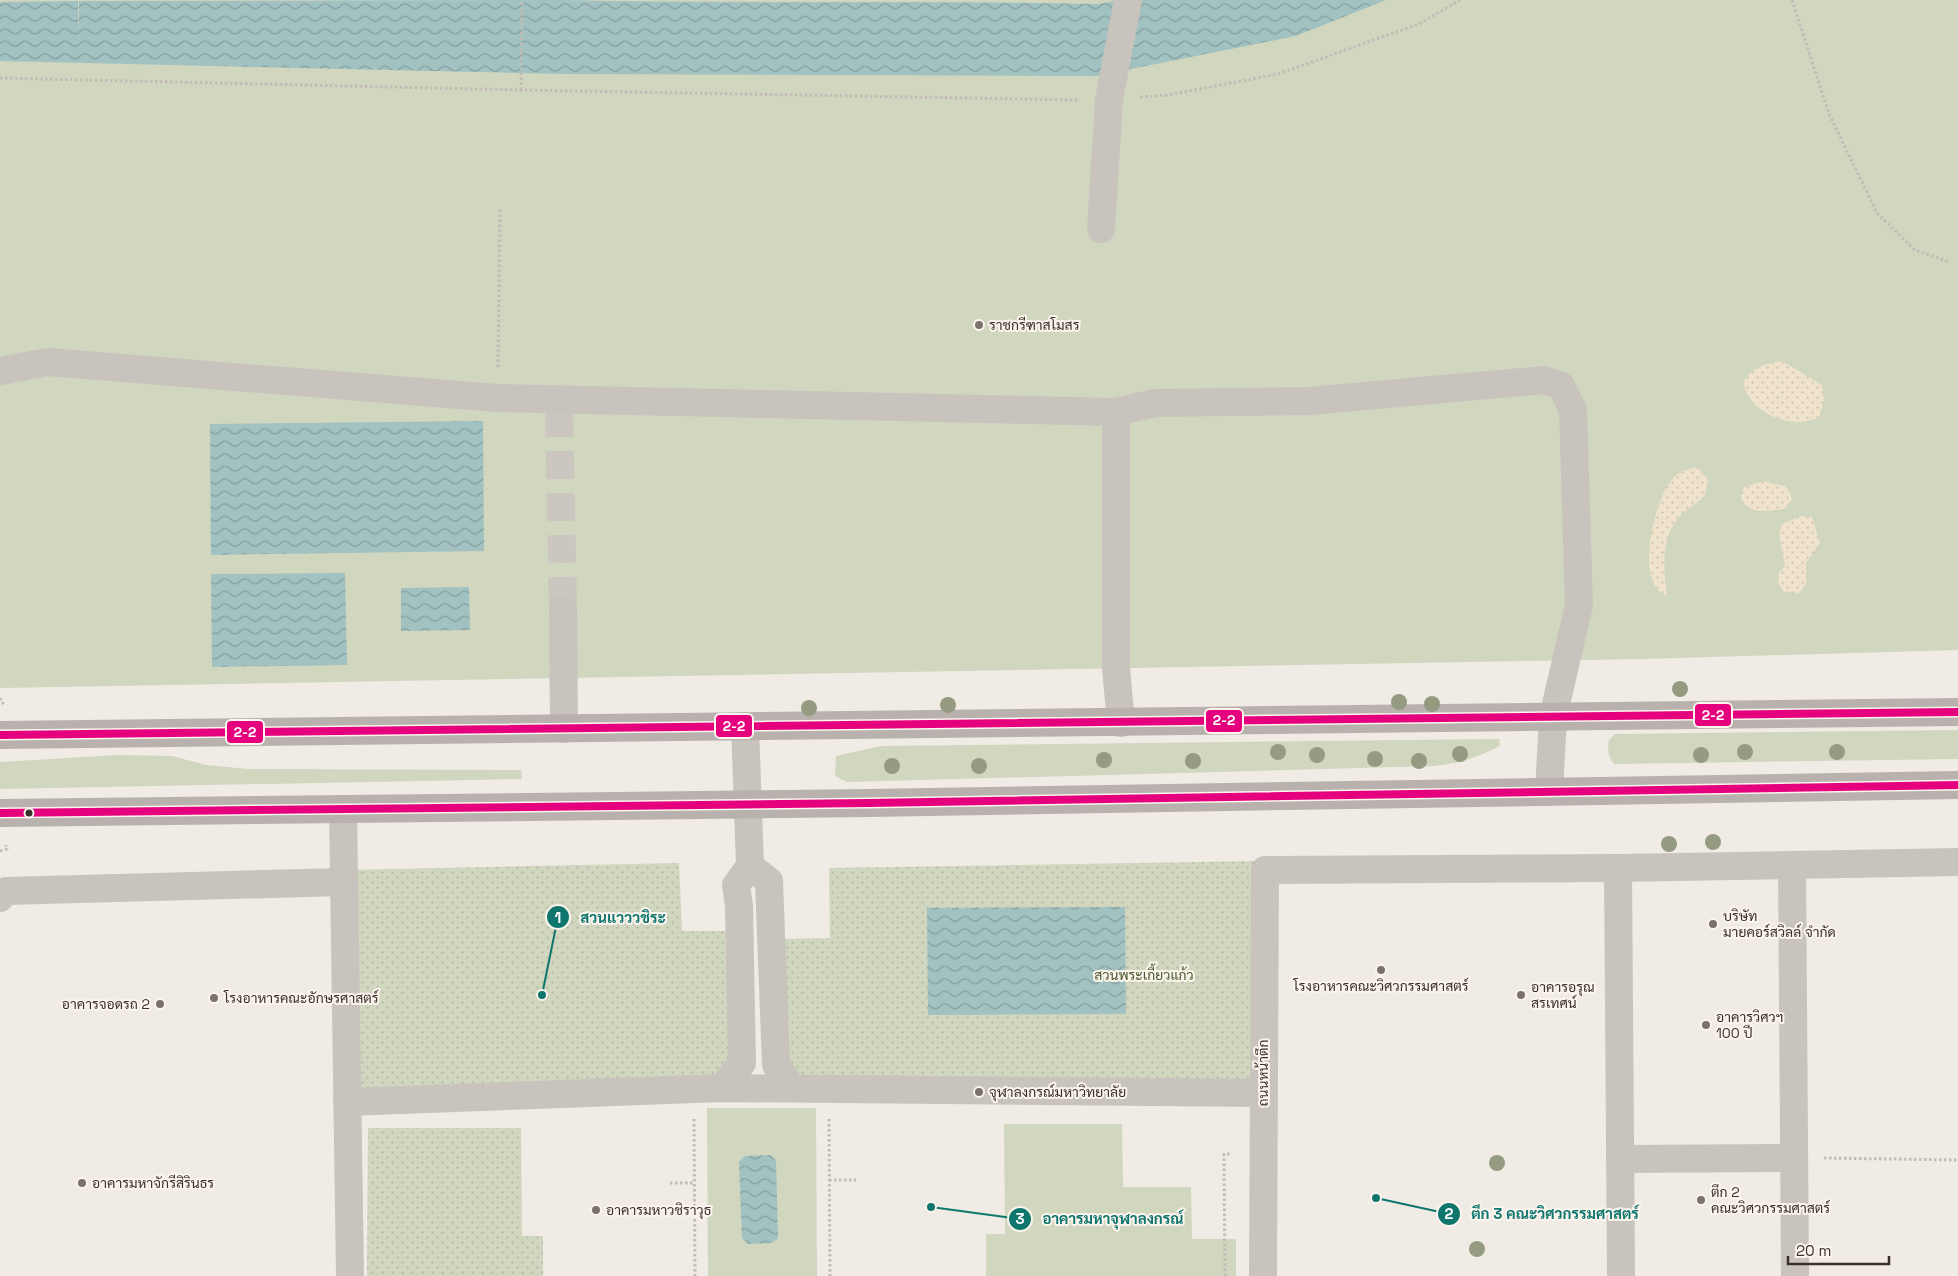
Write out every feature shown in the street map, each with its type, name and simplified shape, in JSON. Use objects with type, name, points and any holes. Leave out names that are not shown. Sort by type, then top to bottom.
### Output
[{"type":"main road","points":[[0,735],[1958,712]]},
{"type":"main road","points":[[0,813],[747,804],[1958,785]]},
{"type":"street","points":[[1101,229],[1110,91],[1128,0]]},
{"type":"street","points":[[0,371],[48,362],[559,404],[1116,412],[1155,403],[1308,401],[1544,380],[1561,386],[1573,410],[1579,605],[1553,717],[1549,792]]},
{"type":"street","points":[[1116,412],[1116,668],[1121,723]]},
{"type":"street","points":[[563,610],[564,729]]},
{"type":"street","points":[[722,1088],[742,1063],[739,906],[736,885],[750,866],[745,726]]},
{"type":"street","points":[[343,809],[350,1276]]},
{"type":"street","points":[[1621,1276],[1618,868],[1958,862]]},
{"type":"street","points":[[1792,865],[1795,1276]]},
{"type":"street","points":[[750,866],[770,881],[776,1065],[792,1088]]},
{"type":"street","name":"ถนนหน้าตึก","points":[[1263,1276],[1262,1093],[1265,870],[1618,868]]},
{"type":"street","points":[[0,898],[6,891],[343,882]]},
{"type":"street","points":[[348,1102],[722,1088],[1262,1093]]},
{"type":"street","points":[[1620,1159],[1794,1158]]},
{"type":"path","points":[[521,90],[522,0]]},
{"type":"path","points":[[0,78],[521,90],[1110,91],[1168,95],[1278,74],[1419,24],[1460,0]]},
{"type":"path","points":[[1792,0],[1830,114],[1877,213],[1914,250],[1949,262]]},
{"type":"path","points":[[497,398],[500,208]]},
{"type":"path","points":[[0,698],[3,703],[0,704]]},
{"type":"path","points":[[828,1088],[830,1276]]},
{"type":"path","points":[[693,1090],[695,1276]]},
{"type":"path","points":[[1225,1276],[1224,1154],[1236,1154]]},
{"type":"path","points":[[1794,1158],[1958,1160]]},
{"type":"path","points":[[829,1180],[856,1180]]},
{"type":"path","points":[[670,1183],[694,1183]]},
{"type":"green space","name":"ราชกรีฑาสโมสร","points":[[0,0],[1958,0],[1958,650],[1642,659],[0,688]]},
{"type":"green space","points":[[1958,730],[1958,759],[1614,764],[1608,750],[1609,740],[1615,734]]},
{"type":"green space","points":[[1499,739],[1500,746],[1484,753],[1459,762],[1433,766],[847,782],[835,776],[836,756],[881,746]]},
{"type":"green space","points":[[118,755],[172,756],[206,765],[248,769],[521,770],[522,779],[0,789],[0,762]]},
{"type":"green space","name":"สวนพระเกี้ยวแก้ว","points":[[1258,861],[1254,1089],[793,1082],[783,1065],[780,939],[830,938],[829,868]]},
{"type":"green space","points":[[679,863],[682,931],[734,931],[733,1059],[707,1082],[353,1092],[347,870]]},
{"type":"green space","points":[[707,1108],[816,1108],[817,1276],[708,1276]]},
{"type":"green space","points":[[1004,1124],[1122,1124],[1123,1187],[1191,1187],[1192,1239],[1236,1239],[1236,1276],[986,1276],[986,1234],[1005,1234]]},
{"type":"green space","points":[[368,1128],[521,1128],[522,1236],[543,1236],[543,1276],[367,1276]]},
{"type":"sand","points":[[1782,361],[1822,385],[1824,400],[1819,418],[1799,422],[1787,421],[1763,411],[1750,399],[1743,383],[1750,373],[1770,363]]},
{"type":"sand","points":[[1697,467],[1708,479],[1705,495],[1676,520],[1667,540],[1664,563],[1667,596],[1658,590],[1652,578],[1649,564],[1652,531],[1661,499],[1675,476],[1683,471]]},
{"type":"sand","points":[[1764,481],[1787,487],[1792,499],[1784,509],[1759,511],[1749,508],[1744,504],[1741,498],[1744,487]]},
{"type":"sand","points":[[1801,516],[1812,517],[1820,543],[1806,563],[1806,584],[1799,593],[1784,592],[1778,583],[1779,573],[1785,566],[1779,534],[1782,524]]},
{"type":"water","points":[[561,0],[1098,4],[1118,0],[1386,0],[1296,36],[1096,76],[562,74],[0,61],[0,2],[78,1],[78,42],[79,1]]},
{"type":"water","points":[[483,421],[484,551],[211,555],[210,424]]},
{"type":"water","points":[[345,573],[347,665],[212,667],[211,574]]},
{"type":"water","points":[[469,587],[470,630],[401,631],[401,588]]},
{"type":"water","points":[[1125,907],[1126,1014],[928,1015],[927,908]]},
{"type":"water","points":[[770,1155],[776,1160],[778,1238],[772,1243],[748,1244],[742,1238],[739,1162],[745,1156]]},
{"type":"tunnel","points":[[559,409],[563,609]]},
{"type":"transit line","name":"2-2","points":[[0,735],[1958,712]]},
{"type":"transit line","name":"2-2","points":[[0,813],[869,803],[1958,785]]},
{"type":"place","name":"ราชกรีฑาสโมสร","points":[[979,325]]},
{"type":"place","name":"บริษัท มายคอร์สวิลล์ จำกัด","points":[[1713,924]]},
{"type":"place","name":"โรงอาหารคณะวิศวกรรมศาสตร์","points":[[1381,970]]},
{"type":"place","name":"สวนแวววชิระ","points":[[542,995]]},
{"type":"place","name":"อาคารอรุณ สรเทศน์","points":[[1521,995]]},
{"type":"place","name":"โรงอาหารคณะอักษรศาสตร์","points":[[214,998]]},
{"type":"place","name":"อาคารจอดรถ 2","points":[[160,1004]]},
{"type":"place","name":"อาคารวิศวฯ 100 ปี","points":[[1706,1025]]},
{"type":"place","name":"จุฬาลงกรณ์มหาวิทยาลัย","points":[[979,1092]]},
{"type":"place","name":"อาคารมหาจักรีสิรินธร","points":[[82,1183]]},
{"type":"place","name":"ตึก 3 คณะวิศวกรรมศาสตร์","points":[[1376,1198]]},
{"type":"place","name":"ตึก 2 คณะวิศวกรรมศาสตร์","points":[[1701,1200]]},
{"type":"place","name":"อาคารมหาจุฬาลงกรณ์","points":[[931,1207]]},
{"type":"place","name":"อาคารมหาวชิราวุธ","points":[[596,1210]]}]
